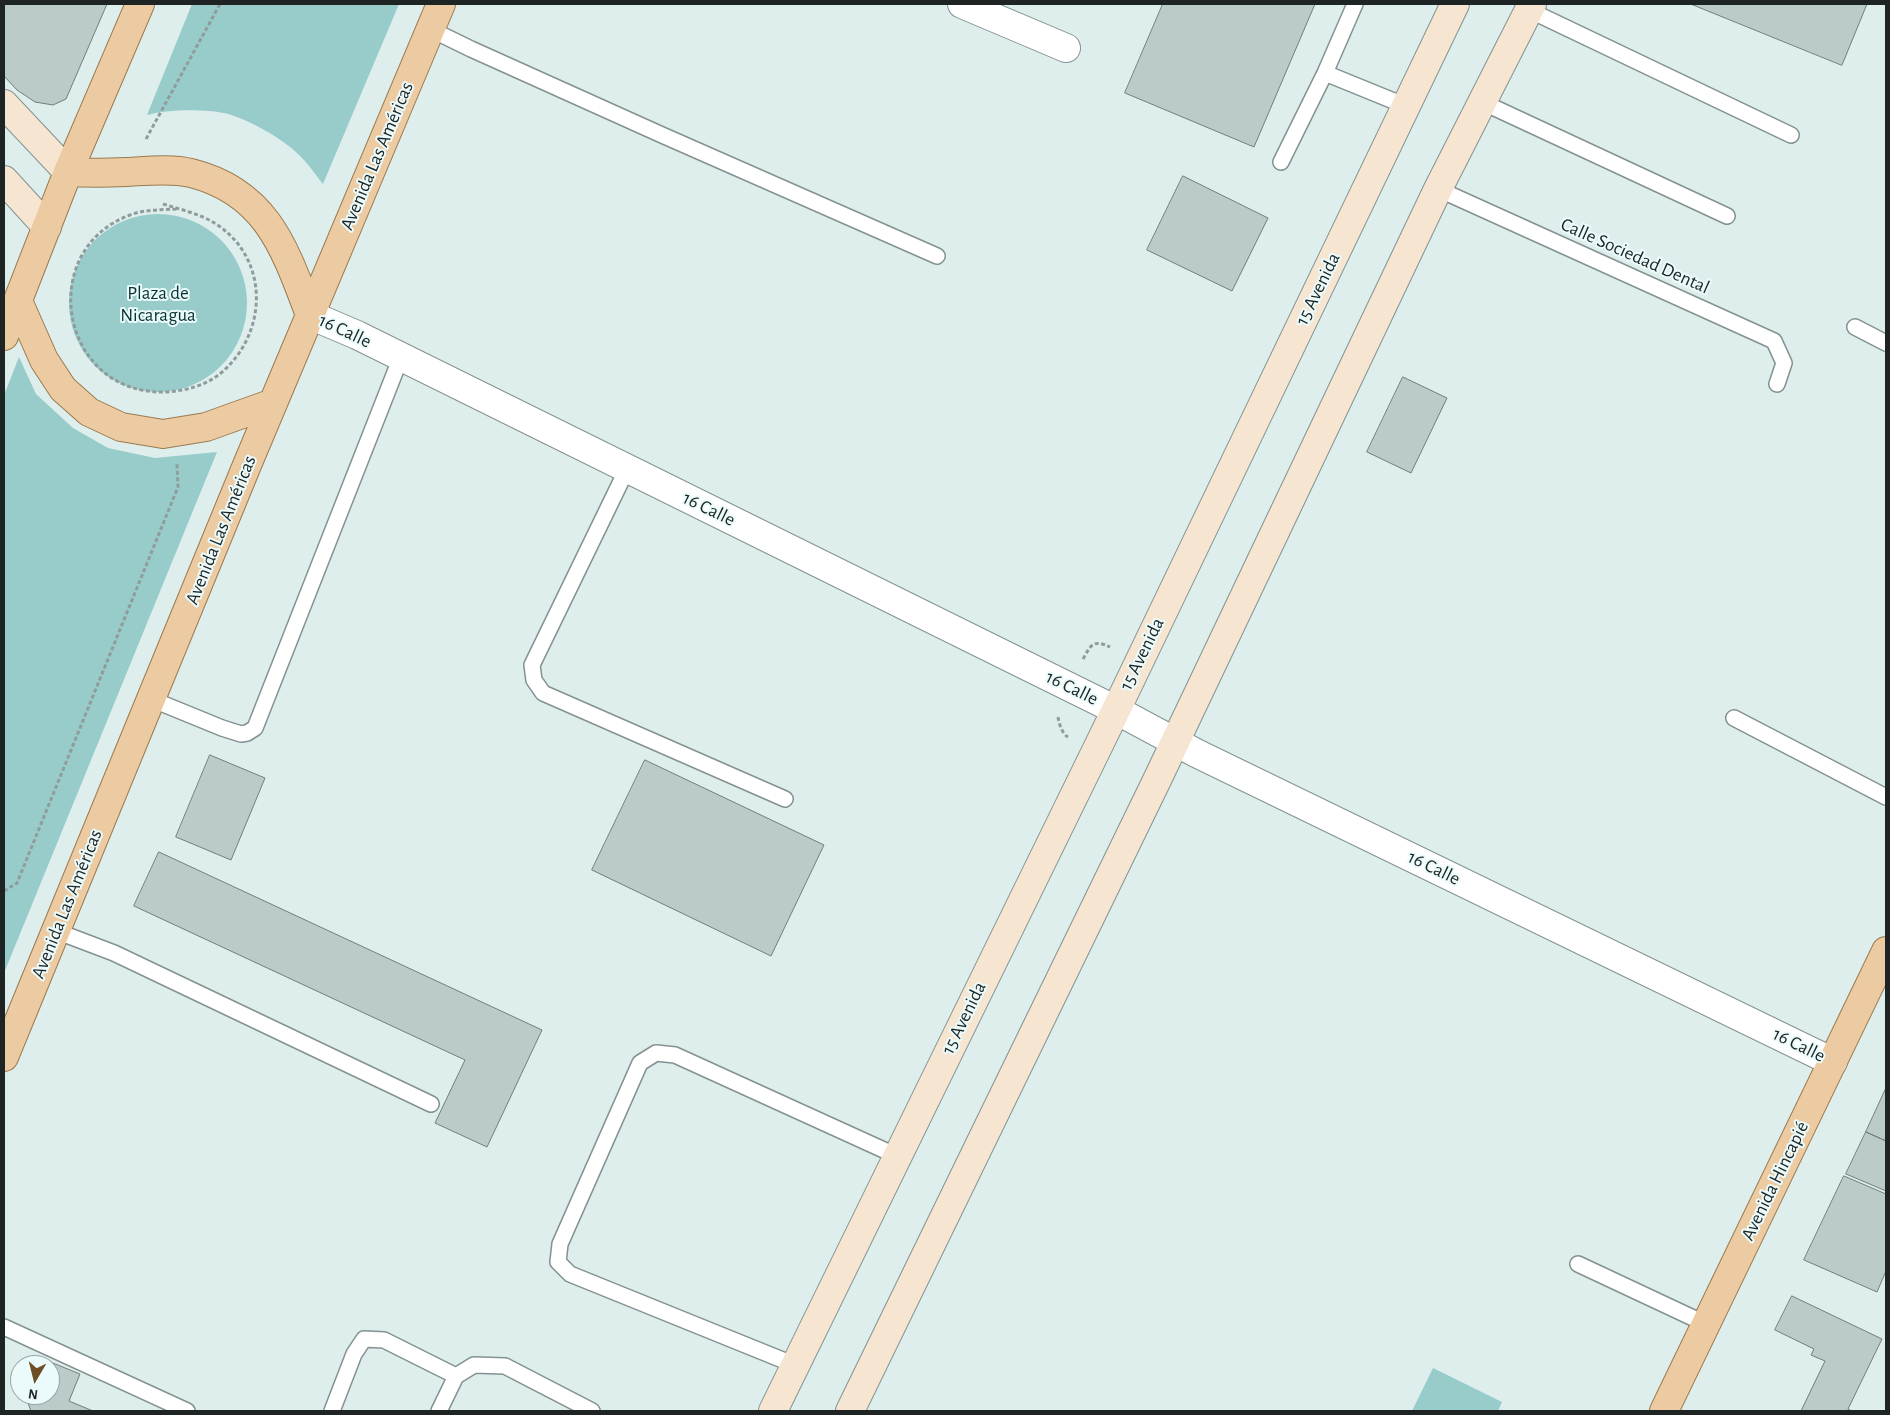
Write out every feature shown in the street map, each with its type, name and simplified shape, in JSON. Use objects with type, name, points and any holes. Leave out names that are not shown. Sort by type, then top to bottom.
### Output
[{"type":"main road","points":[[4,336],[68,172],[140,4]]},
{"type":"main road","name":"Avenida Las Américas","points":[[4,1057],[273,403],[441,4]]},
{"type":"main road","points":[[68,172],[190,172],[230,188],[263,215],[286,252],[310,315]]},
{"type":"main road","points":[[18,300],[44,360],[63,389],[89,412],[121,427],[163,434],[206,427],[273,403]]},
{"type":"main road","name":"Avenida Hincapié","points":[[1664,1411],[1886,951]]},
{"type":"street","points":[[962,4],[998,11],[1066,48]]},
{"type":"street","name":"15 Avenida","points":[[773,1411],[1116,710],[1455,4]]},
{"type":"street","points":[[850,1411],[1175,742],[1438,189],[1531,7]]},
{"type":"street","points":[[4,104],[68,172]]},
{"type":"street","points":[[4,180],[47,227]]},
{"type":"street","name":"16 Calle","points":[[310,315],[357,335],[1116,710],[1175,742],[1833,1062]]},
{"type":"lane","points":[[1281,162],[1325,73],[1355,4]]},
{"type":"lane","points":[[1531,7],[1791,134]]},
{"type":"lane","points":[[430,29],[616,115],[937,256]]},
{"type":"lane","points":[[1325,73],[1406,106]]},
{"type":"lane","points":[[1482,102],[1727,216]]},
{"type":"lane","name":"Calle Sociedad Dental","points":[[1438,189],[1774,341],[1784,363],[1777,384]]},
{"type":"lane","points":[[1854,327],[1886,343]]},
{"type":"lane","points":[[151,699],[241,734],[255,728],[401,357]]},
{"type":"lane","points":[[627,469],[532,664],[534,680],[543,692],[785,799]]},
{"type":"lane","points":[[1734,718],[1886,797]]},
{"type":"lane","points":[[56,931],[114,953],[431,1104]]},
{"type":"lane","points":[[795,1365],[570,1274],[558,1262],[560,1244],[640,1063],[656,1053],[675,1055],[897,1156]]},
{"type":"lane","points":[[1578,1264],[1706,1324]]},
{"type":"lane","points":[[4,1327],[187,1411]]},
{"type":"lane","points":[[332,1411],[354,1354],[364,1339],[384,1340],[456,1376]]},
{"type":"lane","points":[[439,1411],[456,1376],[474,1365],[505,1366],[592,1411]]},
{"type":"path","points":[[178,209],[144,211],[129,215],[115,222],[102,231],[82,256],[76,269],[70,300],[75,331],[90,358],[101,370],[113,379],[142,391],[182,391],[205,382],[218,374],[240,352],[254,324],[256,293],[254,277],[249,262],[232,236],[206,218],[178,209],[140,197],[128,172],[220,4]]},
{"type":"path","points":[[4,891],[17,883],[178,487],[176,461]]},
{"type":"green space","points":[[192,4],[399,4],[323,184],[305,161],[291,148],[273,135],[243,119],[224,113],[196,110],[147,115]]},
{"type":"green space","name":"Plaza de Nicaragua","points":[[149,214],[167,214],[200,224],[215,234],[227,246],[237,261],[243,277],[247,303],[243,329],[237,345],[227,360],[215,372],[200,382],[184,388],[167,392],[149,392],[116,382],[101,372],[89,360],[79,345],[73,329],[69,312],[69,294],[79,261],[89,246],[101,234],[116,224],[132,218]]},
{"type":"green space","points":[[19,357],[36,394],[73,428],[108,448],[155,458],[217,452],[4,973],[4,395]]},
{"type":"green space","points":[[1433,1368],[1502,1402],[1498,1411],[1412,1411]]},
{"type":"building","points":[[4,4],[107,4],[66,99],[53,105],[35,102],[17,90],[4,76]]},
{"type":"building","points":[[1163,4],[1315,4],[1254,147],[1125,93]]},
{"type":"building","points":[[1691,4],[1867,4],[1842,65]]},
{"type":"building","points":[[1183,176],[1268,218],[1232,291],[1147,250]]},
{"type":"building","points":[[1403,377],[1447,398],[1411,473],[1367,452]]},
{"type":"building","points":[[210,755],[265,778],[231,860],[176,837]]},
{"type":"building","points":[[645,760],[824,845],[771,956],[592,870]]},
{"type":"building","points":[[159,852],[542,1030],[487,1147],[435,1123],[465,1060],[134,906]]},
{"type":"building","points":[[1886,1088],[1886,1141],[1866,1132]]},
{"type":"building","points":[[1866,1132],[1886,1141],[1886,1191],[1846,1174]]},
{"type":"building","points":[[1844,1176],[1886,1194],[1886,1271],[1877,1292],[1804,1260]]},
{"type":"building","points":[[1792,1296],[1882,1339],[1848,1409],[1852,1411],[1801,1411],[1825,1361],[1811,1355],[1814,1349],[1775,1330]]},
{"type":"building","points":[[60,1366],[80,1374],[69,1401],[93,1411],[31,1411],[29,1405],[60,1405]]}]
